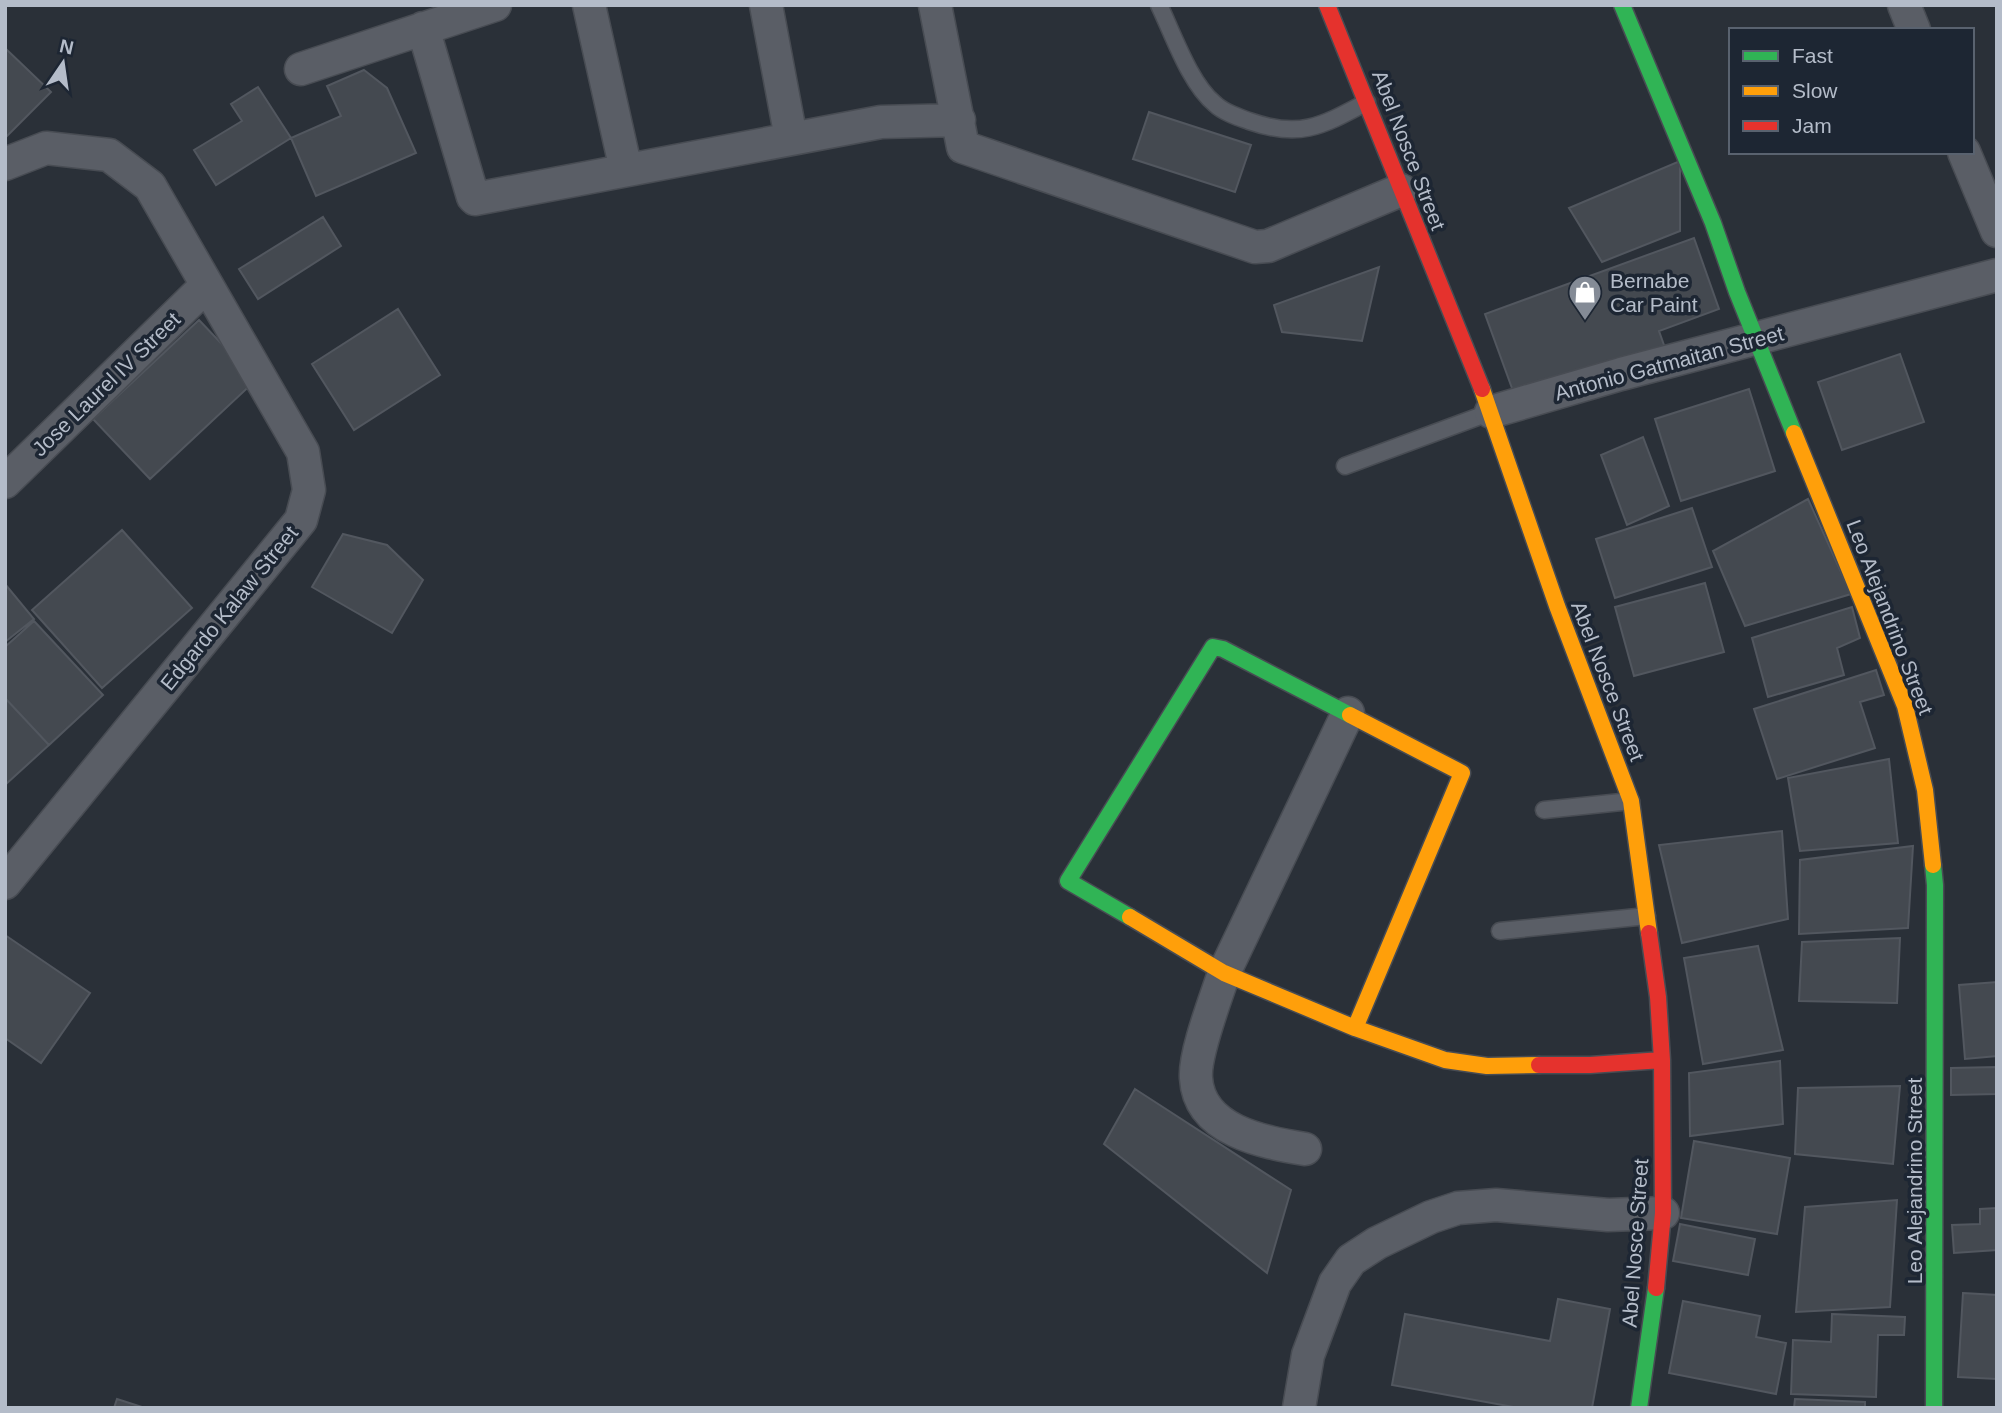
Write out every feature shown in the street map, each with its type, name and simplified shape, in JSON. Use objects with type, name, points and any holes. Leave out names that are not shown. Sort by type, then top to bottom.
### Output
[{"type":"street","points":[[302,69],[495,5]]},
{"type":"street","points":[[589,5],[626,170]]},
{"type":"street","points":[[766,5],[791,138]]},
{"type":"street","points":[[935,5],[963,147],[1255,247],[1268,246],[1401,190]]},
{"type":"street","name":"Abel Nosce Street","points":[[1327,5],[1491,412],[1557,606],[1631,802],[1658,997],[1662,1060],[1663,1213],[1652,1327],[1639,1408]]},
{"type":"street","name":"Leo Alejandrino Street","points":[[1622,5],[1713,223],[1757,340],[1905,706],[1925,790],[1935,885],[1934,1408]]},
{"type":"street","points":[[1904,5],[1913,28]]},
{"type":"street","points":[[423,28],[472,197],[480,198],[880,122],[959,120]]},
{"type":"street","name":"Edgardo Kalaw Street","points":[[5,164],[46,148],[109,155],[150,186],[303,452],[309,490],[301,520],[5,883]]},
{"type":"street","points":[[1965,154],[1997,231]]},
{"type":"street","name":"Antonio Gatmaitan Street","points":[[1491,412],[1621,374],[1997,275]]},
{"type":"street","name":"Jose Laurel IV Street","points":[[5,482],[206,286]]},
{"type":"street","points":[[1355,1028],[1462,773],[1223,649],[1213,647],[1068,881],[1224,973],[1355,1028],[1445,1060],[1487,1066],[1590,1065],[1662,1060]]},
{"type":"street","points":[[1305,1149],[1275,1144],[1228,1128],[1208,1113],[1199,1097],[1195,1076],[1209,1018],[1224,973],[1348,713]]},
{"type":"street","points":[[1299,1408],[1308,1355],[1335,1283],[1351,1260],[1377,1244],[1431,1217],[1458,1208],[1496,1205],[1608,1215],[1663,1213]]},
{"type":"lane","points":[[1159,5],[1196,81],[1215,105],[1241,118],[1268,127],[1302,130],[1333,120],[1368,102]]},
{"type":"lane","name":"Antonio Gatmaitan Street","points":[[1345,466],[1491,412]]},
{"type":"lane","points":[[1544,810],[1631,802]]},
{"type":"lane","points":[[1500,932],[1647,916]]},
{"type":"building","points":[[5,48],[51,92],[7,136],[5,135]]},
{"type":"building","points":[[364,70],[387,88],[416,153],[316,196],[291,138],[341,116],[327,86]]},
{"type":"building","points":[[258,87],[291,138],[216,185],[194,150],[242,121],[231,104]]},
{"type":"building","points":[[1149,112],[1251,145],[1235,192],[1133,159]]},
{"type":"building","points":[[1680,161],[1680,231],[1602,262],[1569,208]]},
{"type":"building","points":[[323,217],[341,246],[258,299],[239,269]]},
{"type":"building","name":"Bernabe Car Paint","points":[[1694,238],[1719,309],[1659,331],[1665,348],[1517,402],[1485,314]]},
{"type":"building","points":[[1379,267],[1362,341],[1282,332],[1274,305]]},
{"type":"building","points":[[398,309],[440,375],[354,430],[312,364]]},
{"type":"building","points":[[199,320],[256,380],[150,479],[93,419]]},
{"type":"building","points":[[1900,354],[1924,422],[1842,450],[1818,382]]},
{"type":"building","points":[[1749,389],[1775,471],[1681,501],[1655,419]]},
{"type":"building","points":[[1643,437],[1669,506],[1627,525],[1601,455]]},
{"type":"building","points":[[1808,499],[1851,594],[1745,626],[1713,551]]},
{"type":"building","points":[[1692,508],[1712,567],[1615,598],[1596,539]]},
{"type":"building","points":[[122,530],[192,608],[102,688],[32,610]]},
{"type":"building","points":[[343,534],[387,545],[423,580],[392,633],[312,587]]},
{"type":"building","points":[[1705,583],[1724,652],[1634,676],[1615,607]]},
{"type":"building","points":[[5,584],[34,619],[5,642]]},
{"type":"building","points":[[1852,607],[1860,638],[1837,648],[1844,675],[1768,697],[1752,638]]},
{"type":"building","points":[[34,621],[103,695],[49,745],[5,698],[5,647]]},
{"type":"building","points":[[1876,670],[1884,695],[1860,702],[1875,748],[1777,779],[1754,709]]},
{"type":"building","points":[[5,698],[49,745],[5,785]]},
{"type":"building","points":[[1889,759],[1898,843],[1800,851],[1788,778]]},
{"type":"building","points":[[1782,831],[1788,919],[1682,943],[1659,845]]},
{"type":"building","points":[[1913,846],[1908,928],[1799,934],[1800,860]]},
{"type":"building","points":[[5,935],[90,993],[41,1063],[5,1038]]},
{"type":"building","points":[[1900,938],[1897,1003],[1799,1001],[1802,942]]},
{"type":"building","points":[[1758,946],[1783,1050],[1703,1064],[1684,958]]},
{"type":"building","points":[[1997,982],[1997,1056],[1965,1059],[1959,985]]},
{"type":"building","points":[[1780,1061],[1783,1124],[1690,1136],[1689,1073]]},
{"type":"building","points":[[1997,1067],[1997,1094],[1951,1095],[1951,1068]]},
{"type":"building","points":[[1900,1086],[1893,1164],[1795,1154],[1798,1088]]},
{"type":"building","points":[[1135,1089],[1291,1190],[1267,1273],[1104,1144]]},
{"type":"building","points":[[1694,1141],[1790,1158],[1777,1234],[1681,1218]]},
{"type":"building","points":[[1897,1200],[1890,1307],[1796,1312],[1805,1207]]},
{"type":"building","points":[[1997,1208],[1997,1250],[1954,1253],[1952,1225],[1980,1224],[1980,1209]]},
{"type":"building","points":[[1680,1224],[1755,1239],[1748,1275],[1673,1261]]},
{"type":"building","points":[[1963,1293],[1997,1295],[1997,1379],[1958,1377]]},
{"type":"building","points":[[1558,1299],[1610,1309],[1592,1408],[1519,1408],[1392,1385],[1405,1314],[1550,1341]]},
{"type":"building","points":[[1683,1301],[1760,1316],[1756,1337],[1786,1343],[1776,1394],[1669,1373]]},
{"type":"building","points":[[1832,1314],[1905,1317],[1904,1335],[1878,1335],[1876,1397],[1791,1394],[1793,1340],[1831,1342]]},
{"type":"building","points":[[117,1399],[145,1408],[114,1408]]},
{"type":"building","points":[[1795,1399],[1865,1402],[1865,1408],[1794,1408]]},
{"type":"traffic: fast","points":[[1622,5],[1713,223],[1737,292],[1794,433]]},
{"type":"traffic: fast","points":[[1130,917],[1068,881],[1213,647],[1223,649],[1350,715]]},
{"type":"traffic: fast","points":[[1933,865],[1934,1408]]},
{"type":"traffic: fast","points":[[1639,1408],[1656,1288]]},
{"type":"traffic: slow","points":[[1482,389],[1557,606],[1631,801],[1649,933]]},
{"type":"traffic: slow","points":[[1794,433],[1905,706],[1925,790],[1933,865]]},
{"type":"traffic: slow","points":[[1350,715],[1462,773],[1355,1028]]},
{"type":"traffic: slow","points":[[1130,917],[1224,973],[1355,1028],[1445,1060],[1487,1066],[1539,1065]]},
{"type":"traffic: jam","points":[[1327,5],[1482,389]]},
{"type":"traffic: jam","points":[[1649,933],[1658,997],[1662,1060],[1663,1213],[1656,1288]]},
{"type":"traffic: jam","points":[[1539,1065],[1662,1060]]},
{"type":"place","name":"Bernabe Car Paint","points":[[1585,322]]}]
